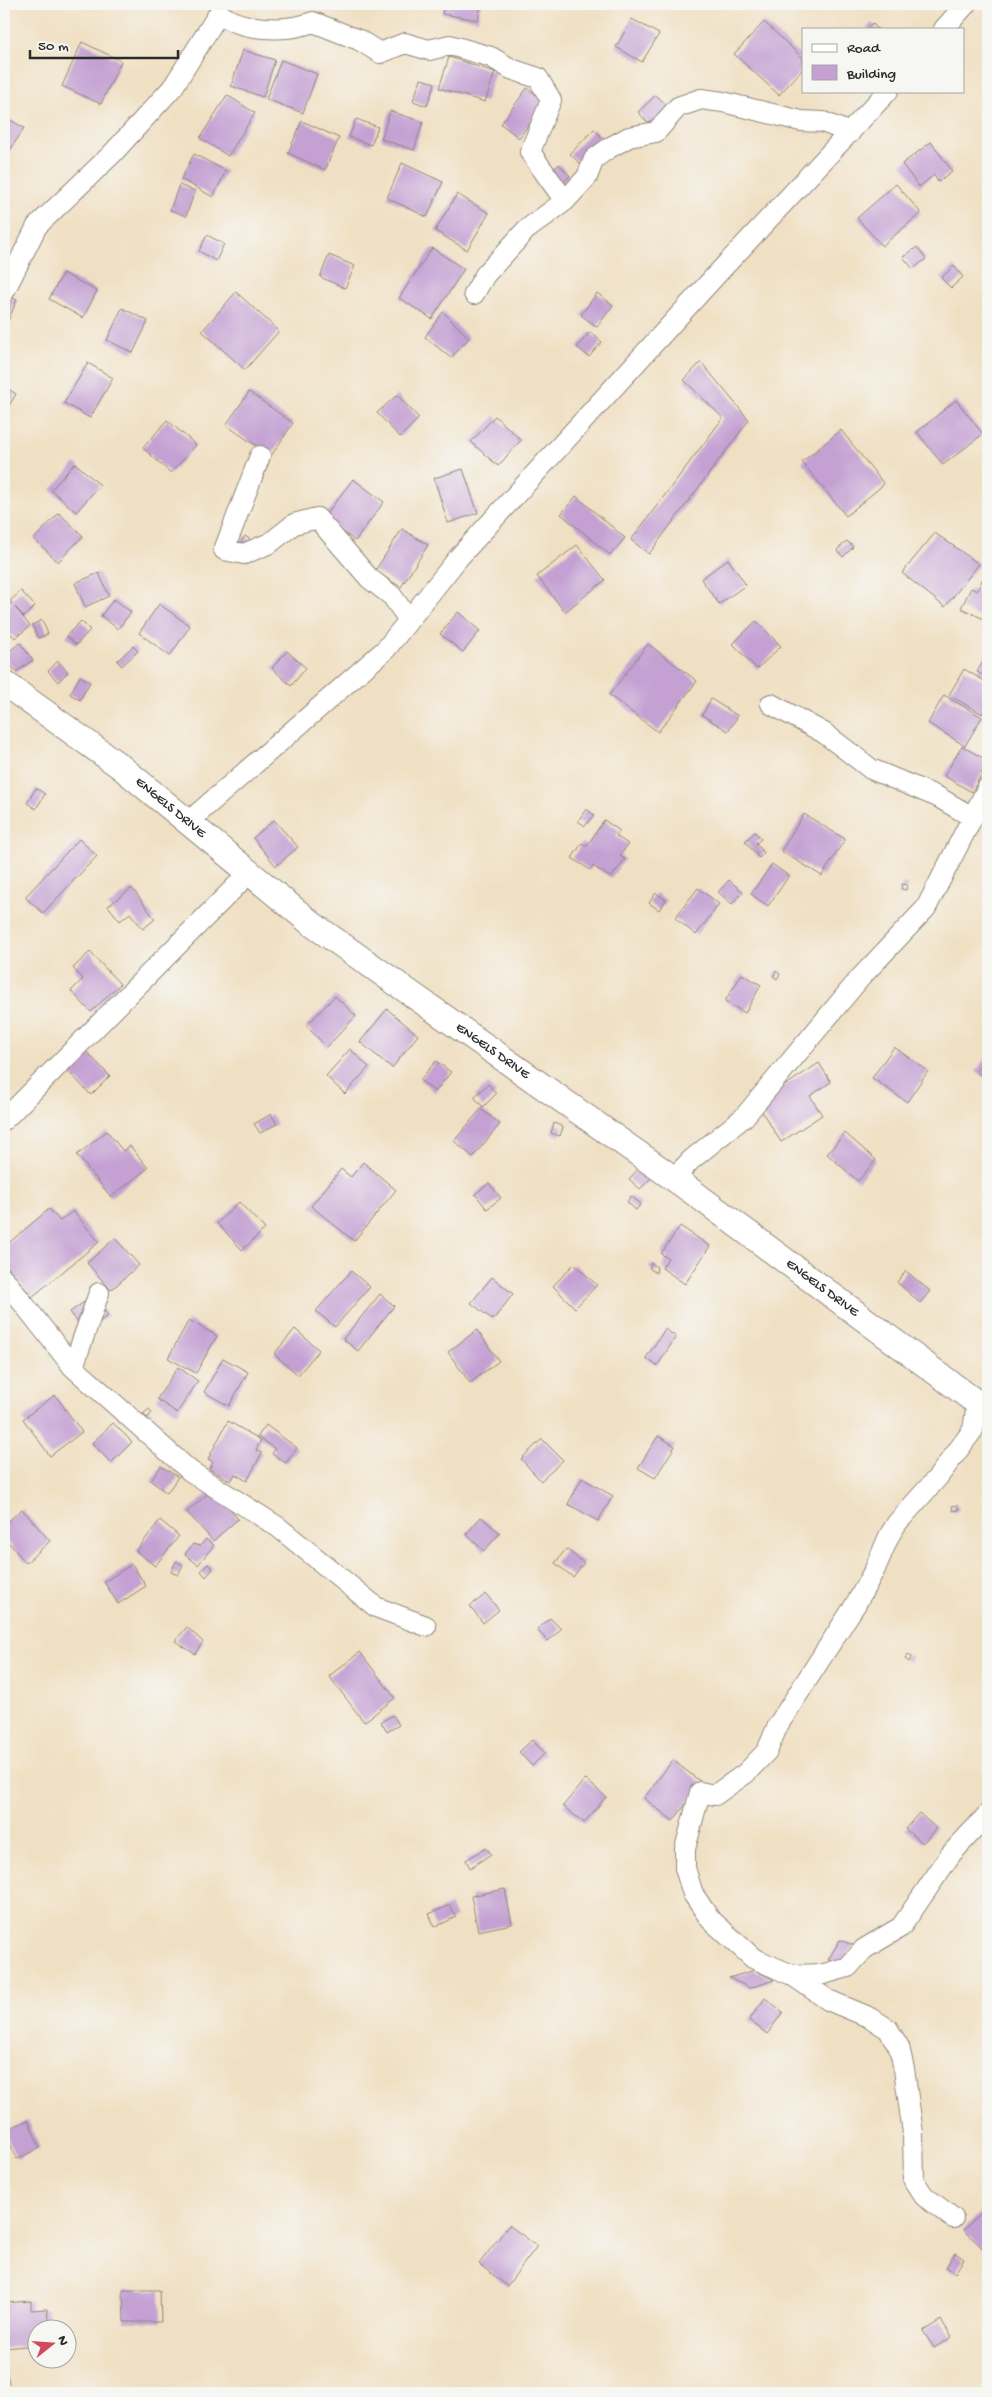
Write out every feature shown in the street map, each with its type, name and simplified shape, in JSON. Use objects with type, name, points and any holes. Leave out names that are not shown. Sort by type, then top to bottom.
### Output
[{"type":"street","points":[[945,28],[966,4]]},
{"type":"street","points":[[4,292],[37,226],[112,154],[173,87],[219,13],[239,23],[268,28],[298,28],[313,22],[359,40],[380,53],[405,43],[429,50],[450,45],[491,57],[511,69],[538,78],[550,100],[530,152],[565,201]]},
{"type":"street","points":[[187,823],[386,649],[466,549],[718,273],[887,92]]},
{"type":"street","points":[[474,294],[485,274],[526,230],[565,201],[587,177],[594,159],[629,137],[656,132],[678,107],[701,99],[723,102],[801,122],[823,122],[850,133]]},
{"type":"street","points":[[260,456],[224,550],[244,554],[270,543],[294,524],[317,518],[369,578],[392,596],[409,620]]},
{"type":"street","name":"ENGELS DRIVE","points":[[4,683],[121,767],[312,924],[674,1178],[982,1407]]},
{"type":"street","points":[[771,704],[824,733],[871,769],[938,798],[972,817]]},
{"type":"street","points":[[674,1178],[691,1160],[744,1117],[861,977],[926,908],[988,787]]},
{"type":"street","points":[[4,1120],[249,874]]},
{"type":"street","points":[[4,1279],[73,1367],[190,1471],[278,1527],[376,1607],[426,1626]]},
{"type":"street","points":[[73,1367],[99,1293]]},
{"type":"street","points":[[953,2218],[924,2196],[914,2182],[913,2132],[904,2069],[899,2047],[888,2030],[871,2018],[828,2000],[792,1975],[753,1958],[710,1919],[693,1894],[685,1868],[685,1849],[700,1792],[715,1795],[746,1773],[767,1751],[778,1725],[861,1594],[875,1569],[888,1536],[897,1523],[938,1477],[973,1430],[982,1407]]},
{"type":"street","points":[[792,1975],[824,1974],[848,1967],[864,1949],[901,1927],[951,1854],[988,1814]]},
{"type":"building","points":[[444,4],[481,4],[478,20],[442,14]]},
{"type":"building","points":[[632,19],[659,34],[642,62],[616,47]]},
{"type":"building","points":[[764,22],[802,57],[802,70],[779,95],[734,54]]},
{"type":"building","points":[[872,23],[877,28],[867,28]]},
{"type":"building","points":[[82,42],[121,61],[101,104],[62,86]]},
{"type":"building","points":[[243,50],[275,60],[263,97],[231,86]]},
{"type":"building","points":[[449,57],[495,72],[485,102],[439,88]]},
{"type":"building","points":[[281,60],[317,74],[303,113],[266,99]]},
{"type":"building","points":[[421,79],[435,83],[427,106],[413,101]]},
{"type":"building","points":[[527,88],[546,102],[519,138],[501,124]]},
{"type":"building","points":[[227,95],[255,113],[228,156],[200,138]]},
{"type":"building","points":[[656,95],[672,110],[650,125],[638,112]]},
{"type":"building","points":[[390,111],[423,122],[414,150],[381,139]]},
{"type":"building","points":[[4,116],[24,128],[4,160]]},
{"type":"building","points":[[356,119],[378,127],[371,145],[349,137]]},
{"type":"building","points":[[302,121],[339,138],[325,170],[288,153]]},
{"type":"building","points":[[594,129],[607,142],[583,166],[570,154]]},
{"type":"building","points":[[931,142],[952,171],[938,182],[934,175],[919,187],[902,164]]},
{"type":"building","points":[[194,154],[226,171],[213,197],[181,179]]},
{"type":"building","points":[[402,163],[443,182],[427,217],[387,198]]},
{"type":"building","points":[[559,164],[570,176],[553,193],[542,181]]},
{"type":"building","points":[[896,184],[921,213],[882,246],[857,218]]},
{"type":"building","points":[[179,185],[195,191],[186,216],[170,210]]},
{"type":"building","points":[[457,194],[489,213],[467,250],[435,231]]},
{"type":"building","points":[[207,235],[224,244],[216,261],[199,251]]},
{"type":"building","points":[[917,247],[926,259],[913,269],[903,257]]},
{"type":"building","points":[[432,248],[464,269],[432,319],[399,298]]},
{"type":"building","points":[[329,255],[355,266],[345,288],[320,277]]},
{"type":"building","points":[[954,266],[963,277],[951,288],[941,278]]},
{"type":"building","points":[[63,273],[97,291],[83,318],[49,299]]},
{"type":"building","points":[[236,292],[279,331],[245,370],[202,331]]},
{"type":"building","points":[[597,293],[613,305],[597,327],[581,315]]},
{"type":"building","points":[[4,294],[17,300],[4,330]]},
{"type":"building","points":[[122,308],[148,321],[133,353],[107,340]]},
{"type":"building","points":[[443,312],[469,338],[451,358],[425,337]]},
{"type":"building","points":[[590,332],[602,342],[589,357],[577,347]]},
{"type":"building","points":[[701,362],[749,420],[649,554],[631,540],[723,418],[684,380]]},
{"type":"building","points":[[88,363],[113,378],[90,418],[64,403]]},
{"type":"building","points":[[4,386],[16,394],[4,414]]},
{"type":"building","points":[[249,392],[293,423],[271,456],[226,425]]},
{"type":"building","points":[[397,395],[419,418],[400,437],[377,413]]},
{"type":"building","points":[[956,400],[983,434],[943,465],[917,432]]},
{"type":"building","points":[[495,416],[521,440],[498,466],[471,442]]},
{"type":"building","points":[[167,420],[196,445],[171,473],[143,448]]},
{"type":"building","points":[[841,430],[884,484],[846,516],[802,462]]},
{"type":"building","points":[[75,463],[100,485],[76,512],[51,490]]},
{"type":"building","points":[[463,469],[478,513],[448,523],[434,478]]},
{"type":"building","points":[[353,479],[384,502],[355,541],[324,517]]},
{"type":"building","points":[[576,496],[625,538],[610,555],[561,514]]},
{"type":"building","points":[[59,513],[83,536],[58,562],[34,539]]},
{"type":"building","points":[[402,529],[428,545],[401,587],[375,571]]},
{"type":"building","points":[[935,533],[979,564],[945,607],[902,573]]},
{"type":"building","points":[[245,536],[253,541],[249,548],[241,542]]},
{"type":"building","points":[[847,541],[853,547],[843,557],[837,550]]},
{"type":"building","points":[[577,545],[605,580],[565,612],[537,576]]},
{"type":"building","points":[[728,559],[746,585],[719,604],[701,579]]},
{"type":"building","points":[[99,573],[109,596],[85,607],[75,583]]},
{"type":"building","points":[[983,578],[988,580],[988,621],[961,608],[971,588],[977,591]]},
{"type":"building","points":[[21,591],[35,606],[24,617],[15,607],[30,626],[15,638],[11,634],[4,640],[4,610],[12,603],[10,601]]},
{"type":"building","points":[[114,599],[131,612],[118,629],[101,616]]},
{"type":"building","points":[[159,604],[190,626],[170,656],[139,633]]},
{"type":"building","points":[[458,612],[480,631],[463,652],[440,634]]},
{"type":"building","points":[[42,620],[48,634],[38,638],[32,625]]},
{"type":"building","points":[[81,621],[90,630],[76,645],[66,636]]},
{"type":"building","points":[[756,621],[781,646],[757,669],[733,644]]},
{"type":"building","points":[[20,643],[33,660],[16,672],[4,655]]},
{"type":"building","points":[[648,644],[697,681],[658,732],[609,695]]},
{"type":"building","points":[[133,646],[138,651],[122,666],[117,661]]},
{"type":"building","points":[[287,651],[306,668],[291,686],[272,668]]},
{"type":"building","points":[[988,653],[988,678],[977,672]]},
{"type":"building","points":[[58,661],[68,672],[58,682],[48,671]]},
{"type":"building","points":[[964,669],[988,683],[988,704],[982,714],[949,695]]},
{"type":"building","points":[[80,676],[90,682],[80,700],[70,694]]},
{"type":"building","points":[[944,695],[982,717],[965,746],[928,723]]},
{"type":"building","points":[[711,699],[738,716],[728,731],[702,715]]},
{"type":"building","points":[[962,746],[988,761],[972,792],[944,776]]},
{"type":"building","points":[[36,788],[45,794],[36,809],[27,803]]},
{"type":"building","points":[[586,809],[594,815],[585,826],[578,821]]},
{"type":"building","points":[[804,814],[845,839],[822,876],[781,851]]},
{"type":"building","points":[[274,820],[298,847],[276,866],[253,838]]},
{"type":"building","points":[[604,820],[620,831],[616,836],[628,844],[620,856],[625,859],[611,878],[593,866],[590,870],[572,858],[582,843],[587,846]]},
{"type":"building","points":[[755,832],[761,839],[756,843],[764,853],[759,858],[745,841]]},
{"type":"building","points":[[79,839],[97,856],[43,913],[25,897]]},
{"type":"building","points":[[772,864],[789,876],[768,906],[751,894]]},
{"type":"building","points":[[729,880],[743,892],[732,904],[718,892]]},
{"type":"building","points":[[902,884],[907,885],[906,890],[901,889]]},
{"type":"building","points":[[132,888],[155,919],[143,929],[130,913],[120,921],[108,906]]},
{"type":"building","points":[[698,888],[719,904],[696,935],[675,918]]},
{"type":"building","points":[[656,893],[666,900],[659,910],[649,903]]},
{"type":"building","points":[[90,952],[120,984],[91,1012],[71,991],[83,979],[73,968]]},
{"type":"building","points":[[776,971],[780,974],[777,979],[773,976]]},
{"type":"building","points":[[742,974],[761,985],[745,1013],[725,1001]]},
{"type":"building","points":[[335,996],[356,1016],[327,1047],[306,1026]]},
{"type":"building","points":[[387,1009],[418,1035],[392,1068],[360,1042]]},
{"type":"building","points":[[894,1047],[928,1071],[907,1102],[872,1078]]},
{"type":"building","points":[[84,1049],[110,1076],[91,1095],[65,1068]]},
{"type":"building","points":[[350,1049],[369,1067],[345,1094],[326,1076]]},
{"type":"building","points":[[988,1055],[988,1081],[976,1071]]},
{"type":"building","points":[[436,1061],[451,1072],[435,1092],[420,1080]]},
{"type":"building","points":[[819,1063],[831,1082],[810,1096],[822,1115],[781,1142],[757,1104]]},
{"type":"building","points":[[4,1064],[11,1073],[4,1080]]},
{"type":"building","points":[[488,1084],[496,1094],[483,1107],[474,1097]]},
{"type":"building","points":[[481,1109],[500,1124],[473,1157],[454,1141]]},
{"type":"building","points":[[271,1114],[277,1124],[260,1133],[254,1124]]},
{"type":"building","points":[[554,1123],[563,1127],[560,1136],[551,1133]]},
{"type":"building","points":[[107,1131],[123,1151],[130,1146],[148,1168],[111,1197],[77,1155]]},
{"type":"building","points":[[845,1133],[876,1160],[858,1181],[827,1154]]},
{"type":"building","points":[[363,1162],[396,1190],[354,1241],[311,1206],[341,1169],[351,1177]]},
{"type":"building","points":[[641,1166],[652,1177],[640,1189],[629,1179]]},
{"type":"building","points":[[489,1183],[501,1198],[487,1209],[475,1194]]},
{"type":"building","points":[[631,1196],[641,1204],[636,1210],[627,1202]]},
{"type":"building","points":[[239,1202],[265,1229],[242,1250],[217,1223]]},
{"type":"building","points":[[49,1209],[60,1221],[73,1211],[99,1242],[32,1297],[4,1263],[4,1247]]},
{"type":"building","points":[[680,1226],[710,1246],[685,1284],[662,1268],[668,1258],[661,1254]]},
{"type":"building","points":[[115,1238],[139,1265],[111,1290],[87,1263]]},
{"type":"building","points":[[651,1263],[657,1267],[656,1273],[649,1268]]},
{"type":"building","points":[[574,1264],[597,1285],[575,1308],[553,1286]]},
{"type":"building","points":[[351,1271],[370,1287],[335,1327],[316,1311]]},
{"type":"building","points":[[906,1271],[930,1291],[920,1303],[897,1282]]},
{"type":"building","points":[[492,1277],[513,1294],[493,1320],[471,1303]]},
{"type":"building","points":[[380,1294],[394,1306],[358,1351],[343,1339]]},
{"type":"building","points":[[94,1295],[108,1316],[85,1332],[70,1312]]},
{"type":"building","points":[[189,1320],[217,1336],[196,1373],[168,1358]]},
{"type":"building","points":[[295,1329],[319,1350],[298,1375],[274,1354]]},
{"type":"building","points":[[665,1329],[676,1337],[657,1366],[646,1358]]},
{"type":"building","points":[[477,1330],[499,1361],[470,1383],[448,1352]]},
{"type":"building","points":[[223,1358],[248,1372],[229,1406],[204,1392]]},
{"type":"building","points":[[178,1367],[198,1381],[177,1413],[157,1399]]},
{"type":"building","points":[[55,1395],[82,1432],[50,1456],[23,1419]]},
{"type":"building","points":[[149,1409],[152,1413],[147,1418],[143,1414]]},
{"type":"building","points":[[228,1421],[261,1440],[256,1450],[262,1453],[247,1481],[235,1474],[231,1481],[209,1469],[213,1462],[208,1459]]},
{"type":"building","points":[[113,1423],[132,1442],[111,1463],[92,1443]]},
{"type":"building","points":[[266,1425],[297,1448],[286,1463],[272,1454],[275,1449],[258,1436]]},
{"type":"building","points":[[658,1436],[675,1446],[655,1478],[638,1468]]},
{"type":"building","points":[[542,1439],[563,1460],[541,1481],[521,1459]]},
{"type":"building","points":[[161,1466],[178,1477],[167,1493],[151,1481]]},
{"type":"building","points":[[582,1478],[613,1496],[598,1521],[568,1504]]},
{"type":"building","points":[[988,1482],[988,1492],[984,1490]]},
{"type":"building","points":[[213,1489],[238,1519],[213,1541],[187,1512]]},
{"type":"building","points":[[958,1505],[959,1510],[953,1511],[952,1506]]},
{"type":"building","points":[[22,1509],[50,1541],[26,1563],[4,1537],[4,1525]]},
{"type":"building","points":[[481,1517],[500,1533],[484,1551],[466,1534]]},
{"type":"building","points":[[160,1520],[179,1536],[155,1566],[136,1551]]},
{"type":"building","points":[[206,1539],[214,1545],[198,1565],[185,1554],[193,1544],[200,1546]]},
{"type":"building","points":[[566,1549],[584,1563],[573,1577],[555,1563]]},
{"type":"building","points":[[176,1561],[183,1565],[178,1575],[171,1572]]},
{"type":"building","points":[[132,1564],[146,1586],[118,1604],[104,1582]]},
{"type":"building","points":[[208,1564],[213,1569],[206,1577],[201,1571]]},
{"type":"building","points":[[486,1594],[499,1610],[483,1623],[470,1606]]},
{"type":"building","points":[[550,1618],[561,1629],[548,1641],[537,1630]]},
{"type":"building","points":[[187,1627],[203,1642],[195,1654],[175,1641]]},
{"type":"building","points":[[360,1652],[395,1698],[364,1722],[329,1676]]},
{"type":"building","points":[[908,1654],[912,1657],[909,1662],[905,1659]]},
{"type":"building","points":[[393,1715],[399,1725],[387,1732],[381,1722]]},
{"type":"building","points":[[532,1740],[545,1753],[532,1766],[519,1752]]},
{"type":"building","points":[[673,1760],[702,1783],[673,1821],[644,1798]]},
{"type":"building","points":[[585,1779],[606,1797],[584,1823],[563,1806]]},
{"type":"building","points":[[919,1813],[936,1828],[923,1843],[905,1829]]},
{"type":"building","points":[[486,1848],[491,1854],[470,1868],[466,1860]]},
{"type":"building","points":[[505,1889],[512,1924],[478,1931],[471,1896]]},
{"type":"building","points":[[450,1905],[456,1917],[435,1927],[429,1914]]},
{"type":"building","points":[[840,1940],[853,1945],[841,1966],[828,1960]]},
{"type":"building","points":[[755,1970],[774,1980],[750,1988],[729,1978]]},
{"type":"building","points":[[765,1998],[783,2012],[767,2034],[749,2020]]},
{"type":"building","points":[[28,2120],[40,2148],[17,2159],[4,2131]]},
{"type":"building","points":[[4,2197],[9,2210],[4,2212]]},
{"type":"building","points":[[980,2214],[988,2222],[988,2247],[985,2250],[963,2230]]},
{"type":"building","points":[[509,2225],[537,2246],[507,2286],[479,2264]]},
{"type":"building","points":[[955,2253],[964,2259],[955,2273],[946,2267]]},
{"type":"building","points":[[123,2290],[160,2290],[161,2322],[124,2322]]},
{"type":"building","points":[[31,2301],[31,2310],[47,2309],[48,2320],[28,2320],[28,2346],[4,2348],[4,2303]]},
{"type":"building","points":[[941,2320],[952,2337],[934,2348],[923,2331]]},
{"type":"building","points":[[4,2362],[9,2383],[4,2385]]}]
